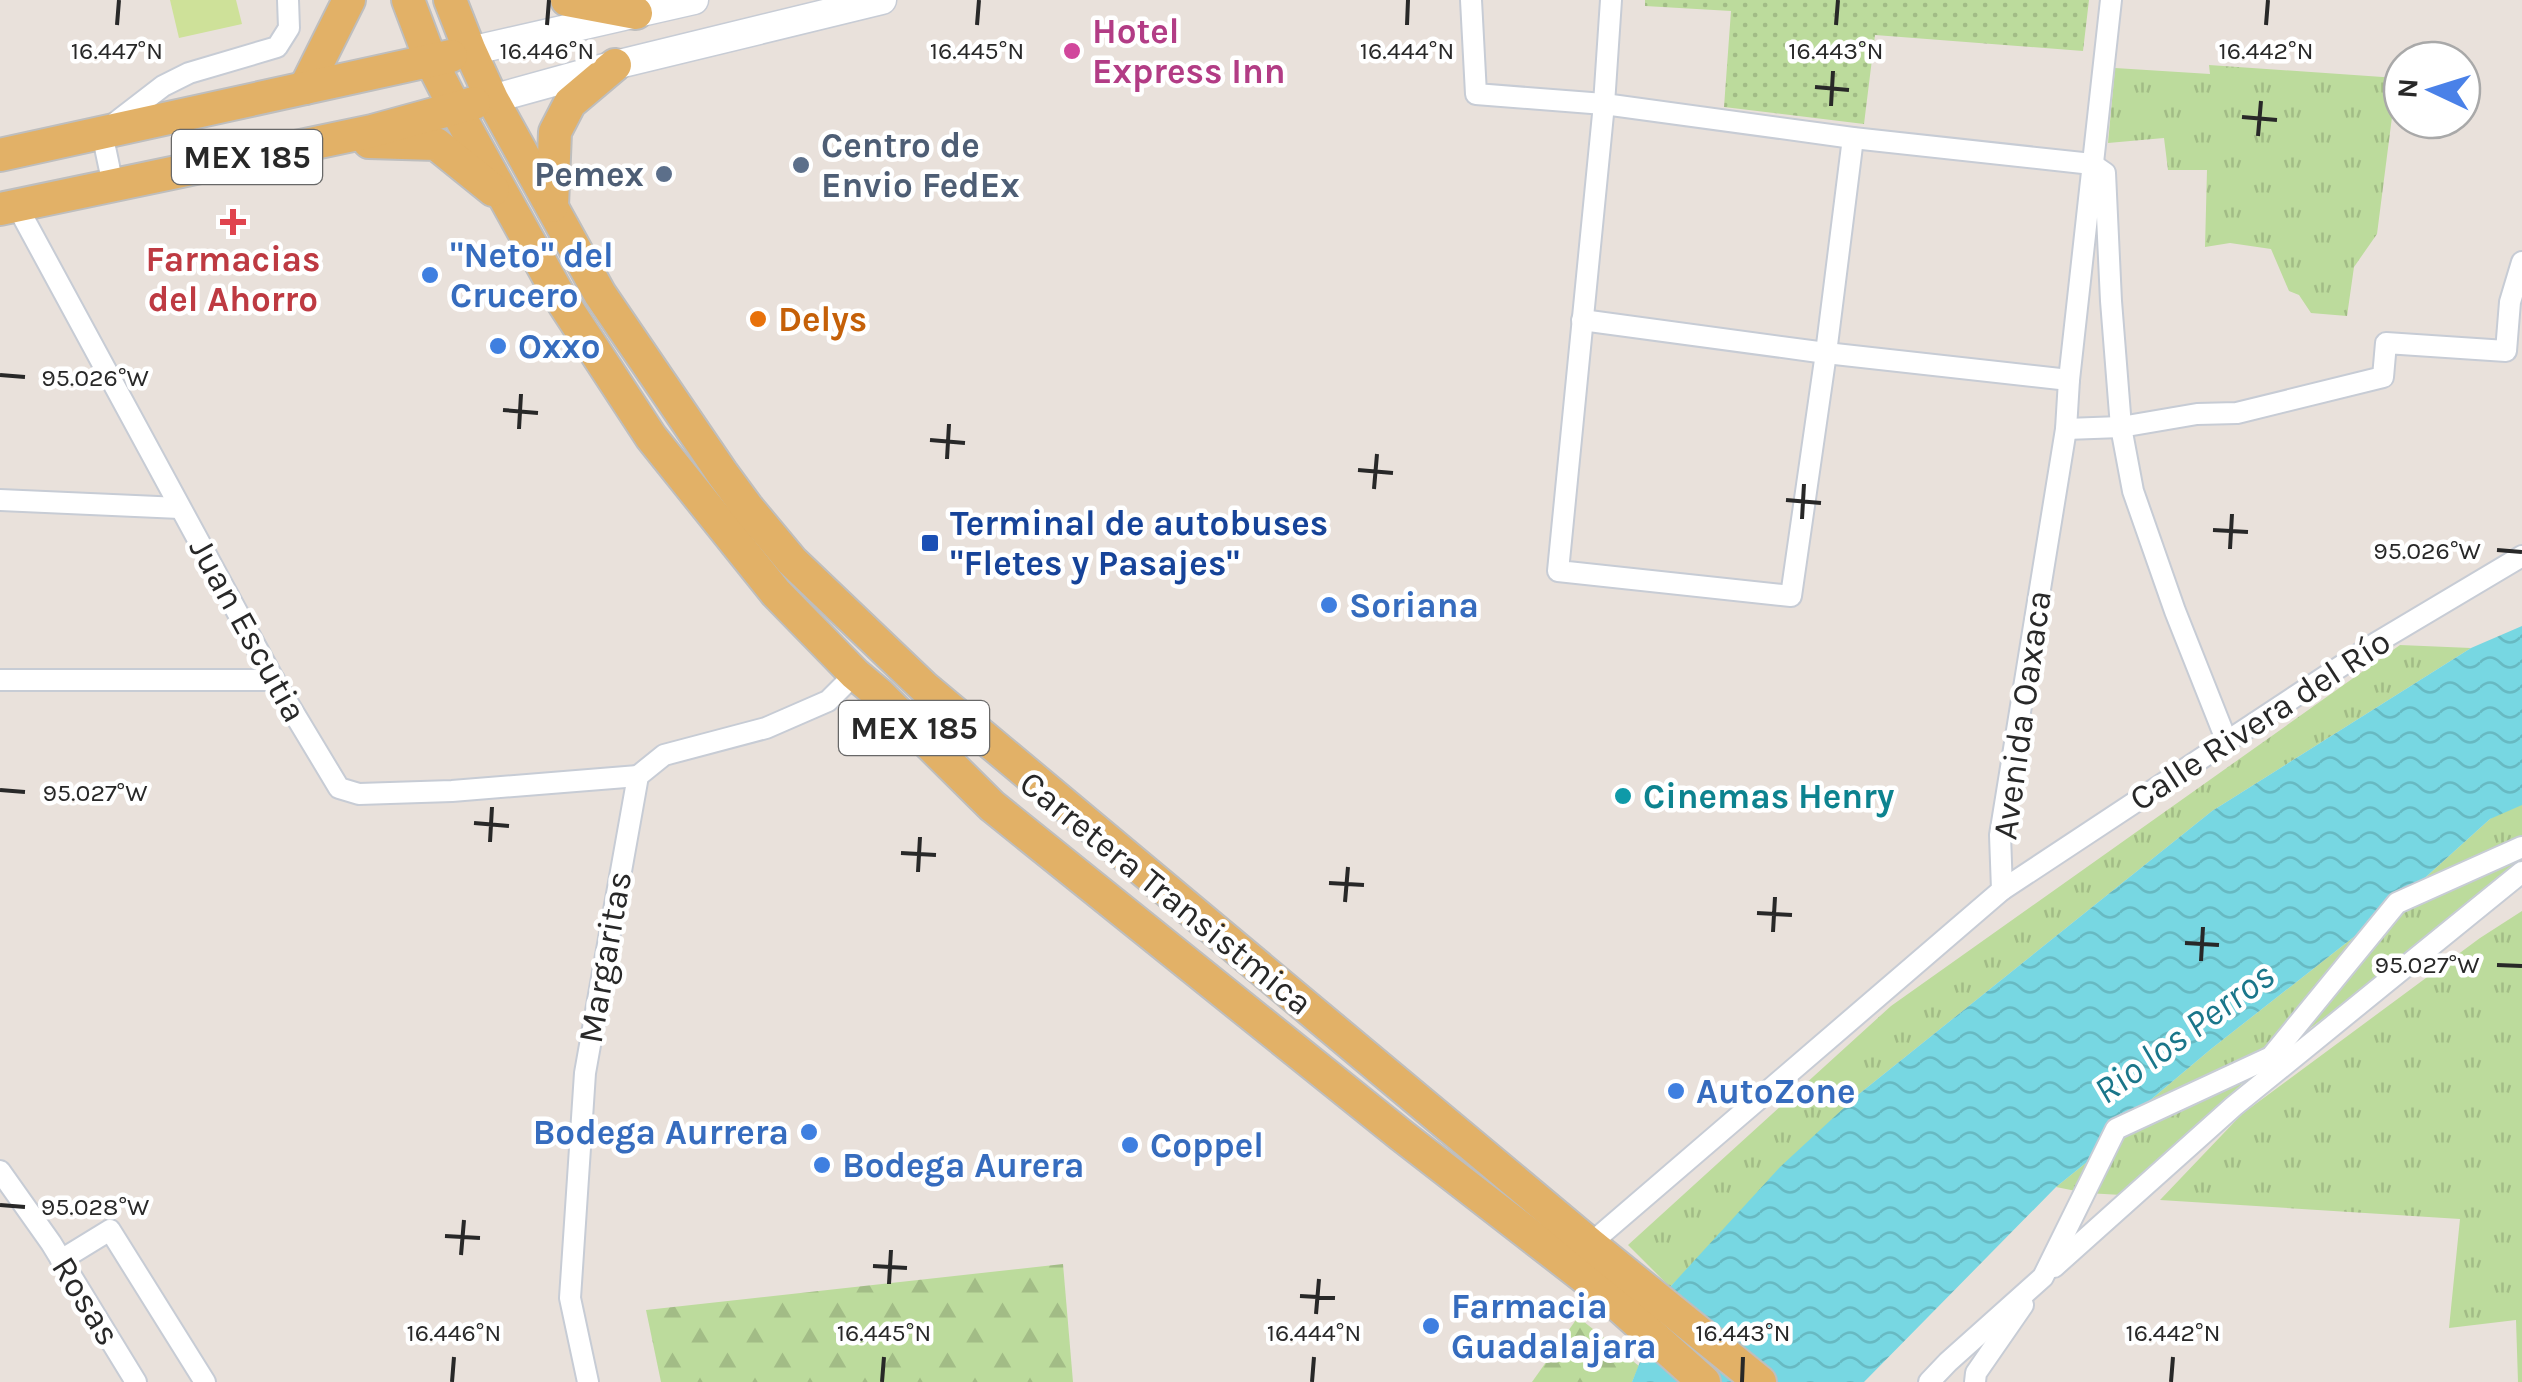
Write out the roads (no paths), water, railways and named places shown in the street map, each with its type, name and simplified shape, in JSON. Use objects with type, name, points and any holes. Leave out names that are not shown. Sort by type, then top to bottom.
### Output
[{"type":"main road","points":[[306,88],[349,0]]},
{"type":"main road","name":"Carretera Transistmica","points":[[408,0],[431,61],[455,108],[562,300],[652,438],[776,593],[992,806],[1401,1135],[1616,1284]]},
{"type":"main road","name":"Carretera Transistmica","points":[[450,0],[492,98],[600,294],[730,484],[792,561],[924,687],[1590,1244],[1616,1284]]},
{"type":"main road","points":[[567,0],[636,13]]},
{"type":"main road","name":"MEX 185","points":[[0,155],[470,52]]},
{"type":"main road","points":[[552,206],[555,132],[570,103],[615,64]]},
{"type":"main road","name":"MEX 185","points":[[8,208],[324,141],[492,98]]},
{"type":"main road","points":[[324,141],[436,144],[506,200]]},
{"type":"main road","name":"MEX 185","points":[[1616,1284],[1704,1382]]},
{"type":"main road","name":"MEX 185","points":[[1616,1284],[1760,1382]]},
{"type":"street","points":[[114,185],[102,133],[163,86],[189,73],[278,47],[289,28],[288,0]]},
{"type":"street","points":[[470,52],[694,0]]},
{"type":"street","points":[[492,98],[882,0]]},
{"type":"street","points":[[1472,0],[1476,94],[1604,104],[1854,138],[2092,164],[2106,173],[2121,426],[2133,491],[2227,742]]},
{"type":"street","points":[[1610,0],[1604,104],[1558,570],[1792,596],[1854,138]]},
{"type":"street","name":"Avenida Oaxaca","points":[[1590,1244],[2002,890],[2000,835],[2066,429],[2068,380],[2111,0]]},
{"type":"street","name":"Juan Escutia","points":[[8,208],[336,784],[352,793],[469,790],[638,776]]},
{"type":"street","points":[[2066,429],[2237,413],[2382,377],[2386,344],[2506,351],[2510,302],[2522,262]]},
{"type":"street","points":[[1582,320],[2068,380]]},
{"type":"street","points":[[0,500],[180,508]]},
{"type":"street","name":"Calle Rivera del Río","points":[[2002,890],[2376,643],[2522,556]]},
{"type":"street","points":[[638,776],[664,755],[766,728],[828,701],[854,674]]},
{"type":"street","points":[[0,680],[274,680]]},
{"type":"street","name":"Margaritas","points":[[588,1382],[570,1298],[585,1073],[638,776]]},
{"type":"street","points":[[1975,1382],[1976,1373],[2043,1277],[2116,1129],[2270,1057],[2397,903],[2522,847]]},
{"type":"street","points":[[1928,1382],[2234,1106],[2522,872]]},
{"type":"street","name":"Rosas","points":[[0,1171],[61,1260],[136,1382]]},
{"type":"street","name":"Rosas","points":[[61,1260],[110,1230],[204,1382]]},
{"type":"water","name":"Rio los Perros","points":[[2522,626],[2522,805],[2490,819],[2397,903],[2116,1129],[1864,1382],[1632,1382],[1670,1287],[1780,1167],[1859,1094],[2212,811],[2471,648]]},
{"type":"place","name":"Hotel Express Inn","points":[[1072,51]]},
{"type":"place","name":"Centro de Envio FedEx","points":[[801,165]]},
{"type":"place","name":"Pemex","points":[[664,174]]},
{"type":"place","name":"Farmacias del Ahorro","points":[[233,222]]},
{"type":"place","name":"\"Neto\" del Crucero","points":[[430,275]]},
{"type":"place","name":"Delys","points":[[758,319]]},
{"type":"place","name":"Oxxo","points":[[498,346]]},
{"type":"place","name":"Terminal de autobuses \"Fletes y Pasajes\"","points":[[930,543]]},
{"type":"place","name":"Soriana","points":[[1329,605]]},
{"type":"place","name":"Cinemas Henry","points":[[1623,796]]},
{"type":"place","name":"AutoZone","points":[[1676,1091]]},
{"type":"place","name":"Bodega Aurrera","points":[[809,1132]]},
{"type":"place","name":"Coppel","points":[[1130,1145]]},
{"type":"place","name":"Bodega Aurera","points":[[822,1165]]},
{"type":"place","name":"Farmacia Guadalajara","points":[[1431,1326]]}]
